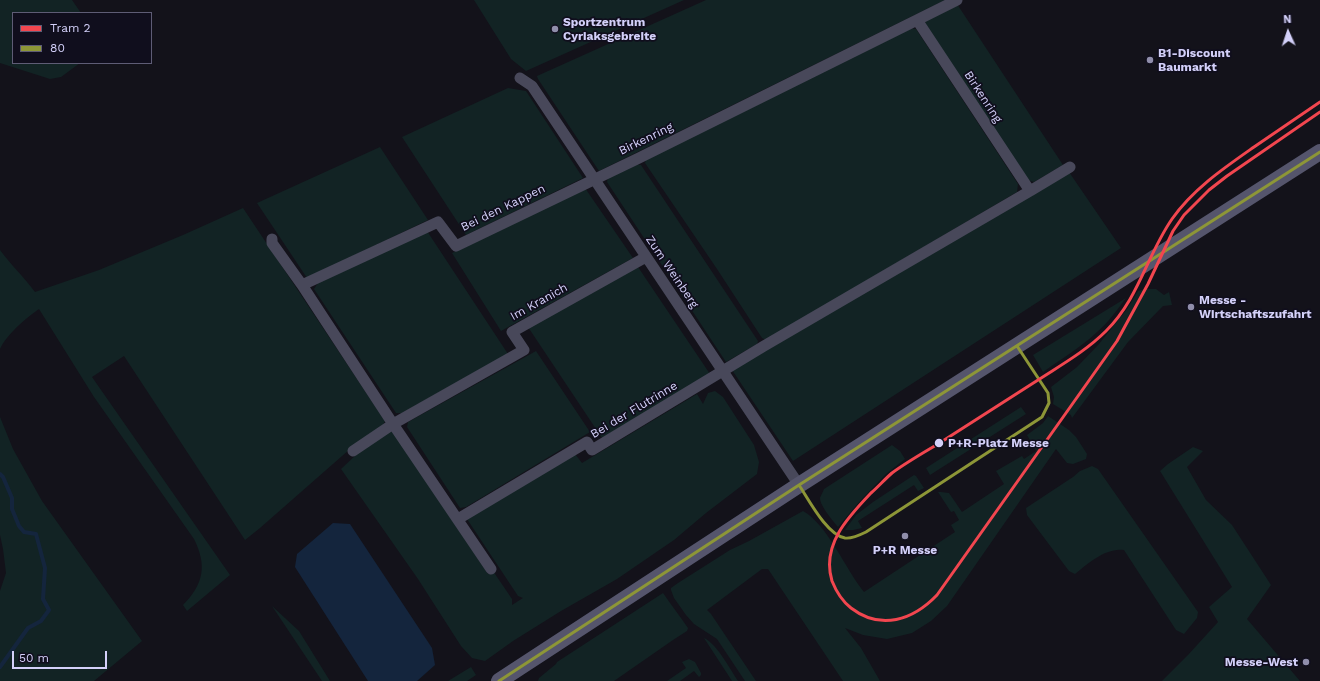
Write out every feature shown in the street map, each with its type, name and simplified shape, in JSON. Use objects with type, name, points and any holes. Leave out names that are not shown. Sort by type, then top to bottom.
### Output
[{"type":"main road","points":[[500,681],[799,485],[1320,152]]},
{"type":"street","points":[[918,20],[957,0]]},
{"type":"street","name":"Birkenring","points":[[594,179],[918,20],[1030,191]]},
{"type":"street","name":"Zum Weinberg","points":[[520,78],[532,86],[799,485]]},
{"type":"street","points":[[723,371],[1070,167]]},
{"type":"street","name":"Bei den Kappen","points":[[302,285],[438,222],[456,246],[594,179]]},
{"type":"street","points":[[272,239],[272,243],[302,285],[393,424],[491,569]]},
{"type":"street","name":"Im Kranich","points":[[393,424],[524,350],[512,332],[646,257]]},
{"type":"street","name":"Bei der Flutrinne","points":[[458,519],[587,442],[592,450],[723,371]]},
{"type":"street","points":[[353,451],[393,424]]},
{"type":"shaded area","points":[[0,0],[72,0],[80,12],[12,12],[12,64],[79,64],[61,77],[50,79],[0,63]]},
{"type":"shaded area","name":"Sportzentrum Cyriaksgebreite","points":[[474,0],[684,0],[526,71],[511,59]]},
{"type":"shaded area","points":[[706,0],[945,0],[599,171],[537,76]]},
{"type":"shaded area","points":[[957,4],[1063,165],[1034,182],[1027,180],[925,23],[927,19]]},
{"type":"shaded area","points":[[910,28],[916,29],[1018,184],[1017,192],[766,340],[762,338],[645,163],[646,159]]},
{"type":"shaded area","points":[[508,88],[526,91],[583,178],[466,235],[402,137]]},
{"type":"shaded area","points":[[380,147],[428,220],[307,278],[257,203]]},
{"type":"shaded area","points":[[636,164],[641,165],[758,341],[757,344],[726,362],[607,182],[608,177]]},
{"type":"shaded area","points":[[1069,172],[1121,248],[793,461],[732,370]]},
{"type":"shaded area","points":[[585,188],[633,258],[501,331],[452,253]]},
{"type":"shaded area","points":[[243,208],[385,421],[383,425],[358,442],[245,540],[124,356],[92,377],[230,575],[187,611],[183,605],[199,582],[202,566],[201,557],[194,539],[94,397],[39,309],[12,332],[0,349],[0,250],[35,292],[99,270]]},
{"type":"shaded area","points":[[427,231],[508,354],[402,413],[396,413],[314,289],[318,283]]},
{"type":"shaded area","points":[[638,267],[710,374],[602,438],[528,327]]},
{"type":"shaded area","points":[[1145,289],[1156,289],[1164,295],[1169,292],[1172,305],[1163,306],[1128,342],[1072,418],[1071,415],[1053,404],[1054,397],[1051,387],[1077,367],[1099,344],[1127,309],[1138,291]]},
{"type":"shaded area","points":[[1126,298],[1112,316],[1090,338],[1077,349],[1043,372],[1033,355]]},
{"type":"shaded area","points":[[536,351],[590,432],[466,507],[460,508],[407,427],[408,422]]},
{"type":"shaded area","points":[[715,391],[723,397],[754,445],[759,462],[757,474],[706,513],[674,540],[617,579],[561,611],[513,641],[485,661],[472,658],[461,646],[418,579],[341,469],[358,453],[389,432],[393,432],[488,574],[493,571],[512,599],[512,605],[523,598],[518,596],[467,519],[575,454],[582,463],[697,394],[703,404],[708,393]]},
{"type":"shaded area","points":[[1021,407],[1026,414],[930,475],[926,468]]},
{"type":"shaded area","points":[[1048,416],[1069,430],[1076,437],[1087,454],[1086,459],[1073,464],[1067,463],[1056,449],[947,606],[931,621],[912,633],[887,639],[863,635],[845,628],[861,648],[880,681],[843,681],[768,569],[762,569],[707,610],[756,681],[745,681],[717,639],[694,624],[674,598],[671,588],[678,583],[730,550],[803,511],[812,517],[820,526],[864,592],[955,532],[951,525],[959,520],[954,511],[951,512],[938,492],[949,493],[962,512],[1004,484],[996,471],[1022,456],[1024,459],[1036,451],[1027,435],[1043,423]]},
{"type":"shaded area","points":[[0,417],[13,449],[42,501],[142,641],[94,681],[0,681],[0,591],[6,573],[0,535]]},
{"type":"shaded area","points":[[892,445],[900,451],[905,459],[886,474],[838,527],[822,505],[820,498],[824,489]]},
{"type":"shaded area","points":[[1193,447],[1203,451],[1187,467],[1206,500],[1232,525],[1271,585],[1247,619],[1300,681],[1162,681],[1218,622],[1209,607],[1232,587],[1160,471]]},
{"type":"shaded area","points":[[1092,466],[1098,469],[1198,612],[1197,618],[1184,634],[1176,630],[1124,550],[1104,553],[1075,574],[1069,571],[1027,515],[1026,508],[1080,471]]},
{"type":"shaded area","points":[[914,475],[924,488],[918,491],[914,485],[858,521],[862,528],[845,530],[856,515]]},
{"type":"shaded area","points":[[663,593],[688,628],[687,631],[614,681],[538,681],[539,678],[557,662]]},
{"type":"shaded area","points":[[272,606],[299,631],[330,681],[322,681]]},
{"type":"shaded area","points":[[704,638],[709,641],[718,651],[738,681],[732,681]]},
{"type":"shaded area","points":[[689,659],[695,662],[701,673],[699,677],[694,671],[680,681],[667,681],[686,668],[682,662]]},
{"type":"shaded area","points":[[471,667],[476,675],[467,681],[448,681]]},
{"type":"water","points":[[333,523],[350,524],[432,648],[435,665],[417,681],[368,681],[295,567],[297,554]]},
{"type":"waterway","points":[[0,474],[3,477],[12,498],[12,509],[19,526],[24,532],[36,534],[45,568],[43,599],[49,610],[41,621],[28,628],[0,667]]},
{"type":"tram line","name":"2","points":[[1320,102],[1231,163],[1189,198],[1180,208],[1163,233],[1127,305],[1106,331],[1098,338],[1064,363],[889,475],[862,502],[839,532],[833,544],[830,555],[832,581],[840,596],[851,608],[862,615],[874,619],[885,621],[896,620],[918,611],[937,595],[1117,341],[1148,284],[1173,231],[1184,215],[1209,190],[1227,176],[1320,112]]},
{"type":"transit line","name":"80","points":[[499,681],[799,485],[1320,152]]},
{"type":"transit line","name":"80","points":[[799,485],[813,508],[832,531],[845,538],[850,538],[866,532],[1042,417],[1049,403],[1048,393],[1017,346]]},
{"type":"place","name":"Sportzentrum Cyriaksgebreite","points":[[555,29]]},
{"type":"place","name":"B1-Discount Baumarkt","points":[[1150,60]]},
{"type":"place","name":"Messe - Wirtschaftszufahrt","points":[[1191,307]]},
{"type":"place","name":"P+R-Platz Messe","points":[[939,443]]},
{"type":"place","name":"P+R Messe","points":[[905,536]]},
{"type":"place","name":"Messe-West","points":[[1306,662]]}]
